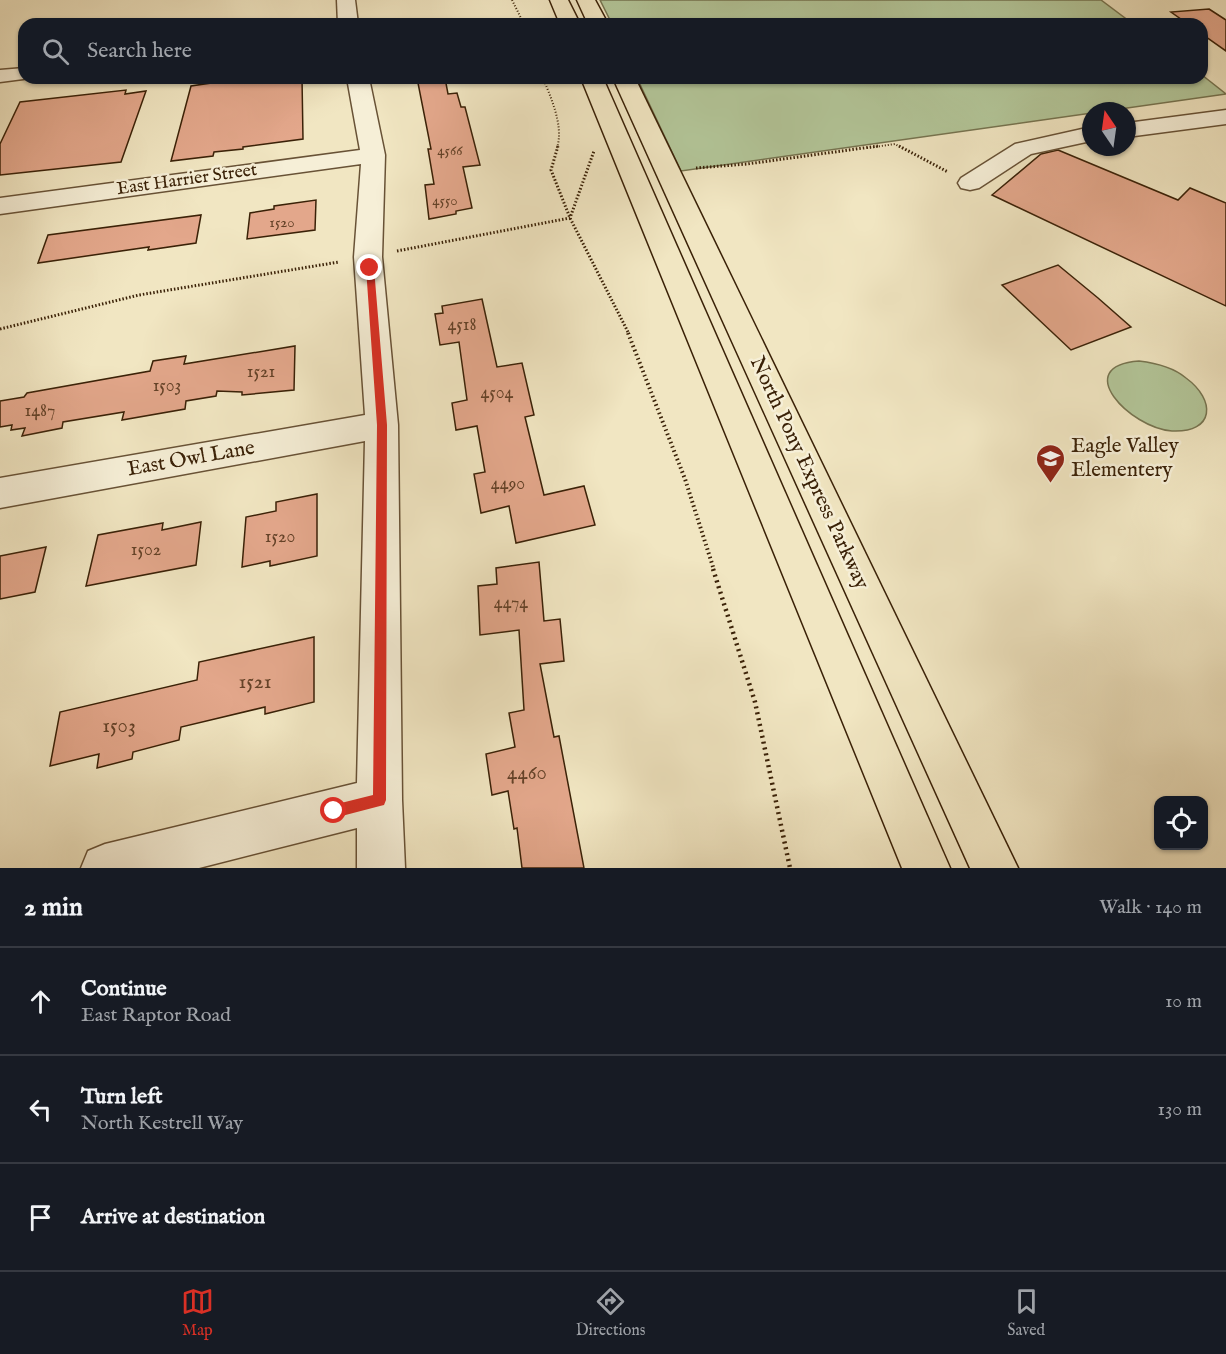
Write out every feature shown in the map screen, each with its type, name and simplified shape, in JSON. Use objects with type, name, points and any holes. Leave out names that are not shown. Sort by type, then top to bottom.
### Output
[{"type":"main road","points":[[559,0],[567,18]]},
{"type":"main road","points":[[586,0],[595,18]]},
{"type":"main road","name":"North Pony Express Parkway","points":[[595,84],[926,868]]},
{"type":"main road","name":"North Pony Express Parkway","points":[[627,84],[994,868]]},
{"type":"street","points":[[346,0],[348,18]]},
{"type":"street","points":[[0,76],[18,74]]},
{"type":"street","points":[[359,84],[373,155],[368,257],[382,425],[381,868]]},
{"type":"street","points":[[1136,129],[1226,117]]},
{"type":"street","points":[[970,183],[1023,149],[1082,136]]},
{"type":"street","name":"East Harrier Street","points":[[0,206],[373,155]]},
{"type":"street","name":"East Owl Lane","points":[[0,493],[382,425]]},
{"type":"street","points":[[105,868],[380,800]]},
{"type":"path","points":[[512,0],[521,18]]},
{"type":"path","points":[[545,84],[553,103],[560,139],[551,170],[570,218],[628,332],[685,479],[755,702],[790,868]]},
{"type":"path","points":[[691,168],[747,164],[895,144],[970,183]]},
{"type":"path","points":[[570,218],[595,148]]},
{"type":"path","points":[[0,329],[139,296],[368,257],[570,218]]},
{"type":"green space","points":[[600,0],[1101,0],[1125,18],[609,18]]},
{"type":"green space","points":[[1208,80],[1226,94],[1136,107],[1136,102],[1082,102],[1082,114],[681,171],[640,84],[1208,84]]},
{"type":"green space","points":[[1139,361],[1170,368],[1196,387],[1206,405],[1206,414],[1197,427],[1172,431],[1156,427],[1139,420],[1114,397],[1108,385],[1109,374],[1119,365]]},
{"type":"building","points":[[1209,9],[1226,20],[1226,51],[1208,38],[1208,18],[1180,18],[1171,12]]},
{"type":"building","points":[[302,84],[303,139],[214,152],[213,156],[171,161],[191,86]]},
{"type":"building","points":[[418,84],[446,84],[448,94],[457,93],[461,107],[465,107],[480,165],[463,167],[472,208],[456,211],[456,214],[429,219],[425,185],[434,184],[428,149],[431,149]]},
{"type":"building","points":[[126,90],[125,94],[146,91],[121,162],[0,175],[0,144],[20,102]]},
{"type":"building","points":[[1058,150],[1178,200],[1190,188],[1226,203],[1226,306],[992,195],[1041,154]]},
{"type":"building","points":[[316,200],[315,230],[247,239],[250,213],[274,209],[274,206]]},
{"type":"building","points":[[201,215],[196,243],[148,250],[149,247],[38,263],[48,235]]},
{"type":"building","points":[[1058,265],[1131,327],[1071,350],[1002,285]]},
{"type":"building","points":[[482,299],[497,367],[522,363],[534,415],[525,417],[544,495],[584,486],[595,525],[516,543],[509,506],[481,513],[474,474],[485,472],[477,426],[456,430],[452,403],[467,400],[459,342],[440,345],[435,314],[443,313],[442,306]]},
{"type":"building","points":[[295,346],[294,390],[242,395],[242,392],[217,391],[216,396],[186,401],[185,409],[122,420],[124,412],[63,422],[62,428],[22,436],[25,428],[11,430],[12,425],[0,427],[0,401],[24,397],[27,393],[150,371],[153,361],[186,356],[184,364]]},
{"type":"building","points":[[317,494],[317,556],[270,566],[270,561],[242,567],[246,517],[276,511],[276,502]]},
{"type":"building","points":[[201,522],[196,565],[86,586],[98,535],[163,523],[162,530]]},
{"type":"building","points":[[46,547],[35,592],[0,599],[0,556]]},
{"type":"building","points":[[539,562],[544,621],[560,619],[564,661],[540,664],[554,737],[559,736],[584,868],[522,868],[517,828],[514,829],[508,791],[492,795],[486,754],[515,747],[509,713],[524,710],[519,630],[480,635],[478,586],[497,584],[496,568]]},
{"type":"building","points":[[314,637],[314,702],[265,714],[265,707],[181,727],[179,740],[133,752],[132,759],[97,768],[99,754],[50,766],[60,712],[197,680],[199,662]]},
{"type":"place","name":"Eagle Valley Elementery","points":[[1050,484]]},
{"type":"route","points":[[334,811],[380,800],[382,425],[370,268]]}]
